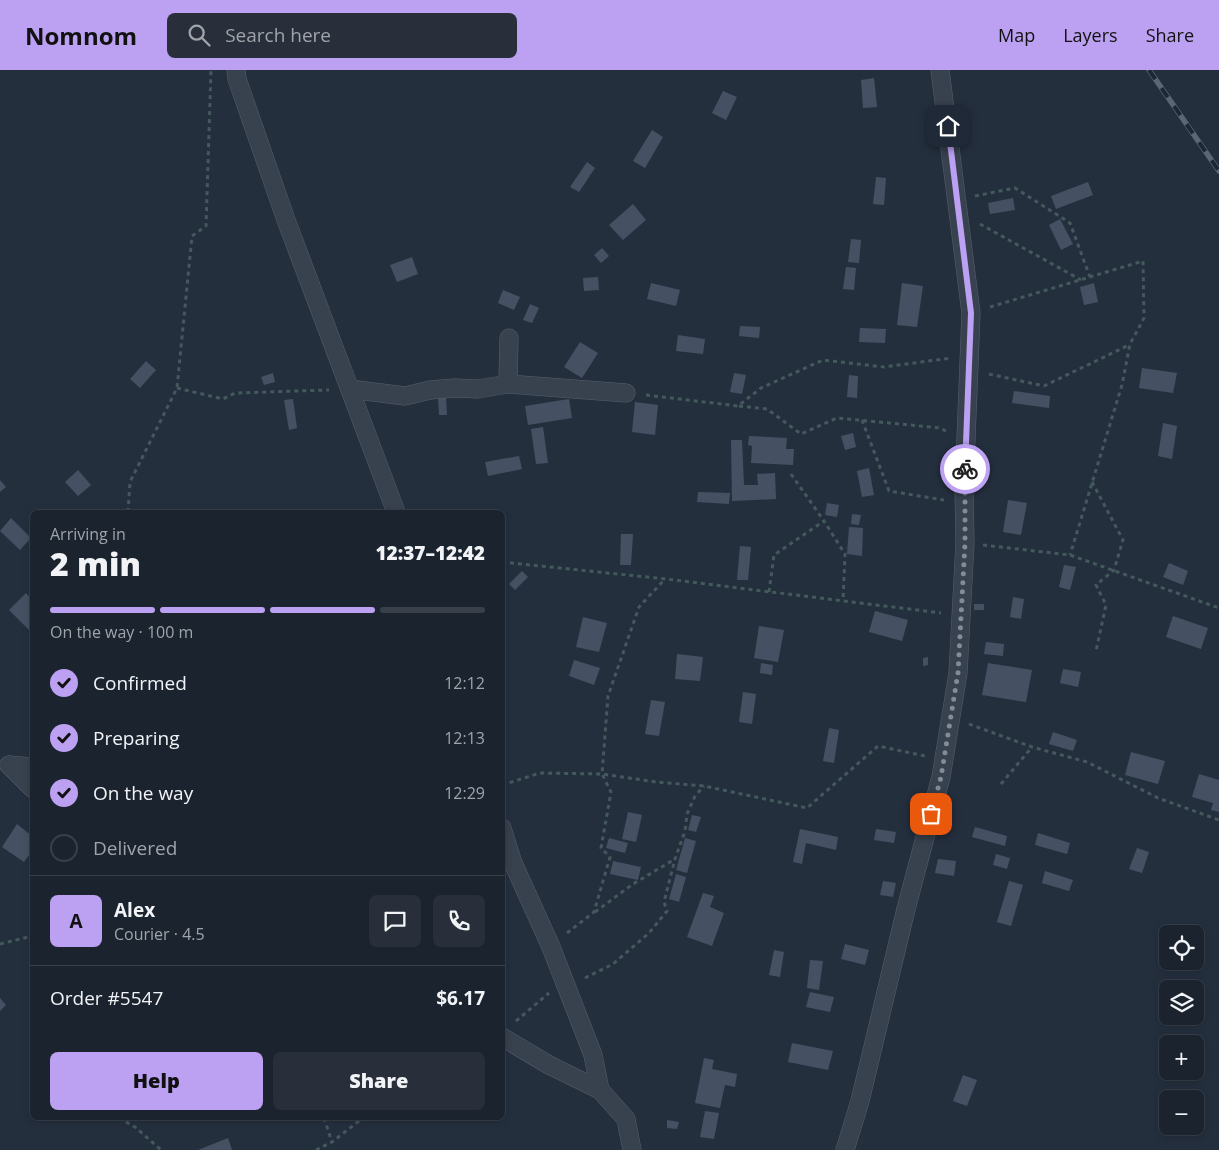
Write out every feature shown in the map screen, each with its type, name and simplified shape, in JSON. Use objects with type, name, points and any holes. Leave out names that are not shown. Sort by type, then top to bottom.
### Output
[{"type":"street","points":[[236,70],[237,79],[286,220],[395,510]]},
{"type":"street","points":[[845,1150],[860,1101],[906,909],[941,777],[958,673],[965,543],[965,446],[971,313],[940,70]]},
{"type":"street","points":[[508,384],[509,338]]},
{"type":"street","points":[[350,389],[406,396],[430,390],[455,388],[478,390],[508,384],[626,393]]},
{"type":"street","points":[[30,767],[9,765],[30,786]]},
{"type":"street","points":[[505,838],[513,863],[551,947],[593,1055],[600,1090]]},
{"type":"street","points":[[506,1032],[549,1065],[600,1090],[626,1119],[632,1150]]},
{"type":"path","points":[[128,510],[130,482],[177,388],[192,236],[206,226],[211,70]]},
{"type":"path","points":[[958,200],[1015,188],[1070,223],[1090,277]]},
{"type":"path","points":[[960,221],[974,220],[1081,280]]},
{"type":"path","points":[[971,313],[1143,261],[1144,318],[1130,344],[1122,385],[1070,555]]},
{"type":"path","points":[[738,406],[761,388],[823,360],[884,367],[969,362],[1044,386],[1130,344]]},
{"type":"path","points":[[177,388],[224,399],[235,393],[350,389]]},
{"type":"path","points":[[626,393],[767,409],[801,434],[837,418],[941,428],[965,446]]},
{"type":"path","points":[[862,420],[889,491],[964,503]]},
{"type":"path","points":[[791,474],[845,554],[843,601]]},
{"type":"path","points":[[1092,482],[1123,540],[1114,570],[1096,585],[1106,605],[1096,651]]},
{"type":"path","points":[[769,592],[774,555],[824,521]]},
{"type":"path","points":[[965,543],[1070,555],[1219,608]]},
{"type":"path","points":[[505,562],[666,579],[961,616]]},
{"type":"path","points":[[594,912],[610,858],[601,848],[611,792],[602,774],[608,696],[638,607],[666,579]]},
{"type":"path","points":[[952,718],[1032,747],[1087,762],[1158,798],[1219,820]]},
{"type":"path","points":[[505,784],[540,773],[602,774],[656,782],[704,786],[807,808],[878,746],[924,755],[941,777]]},
{"type":"path","points":[[1001,784],[1032,747]]},
{"type":"path","points":[[506,1032],[546,994],[567,987],[613,964],[649,933],[667,911],[664,902],[685,830],[687,814],[695,796],[704,786]]},
{"type":"path","points":[[551,947],[632,884],[675,860]]},
{"type":"path","points":[[0,944],[30,936]]},
{"type":"path","points":[[123,1120],[135,1127],[161,1150]]},
{"type":"path","points":[[325,1120],[332,1142]]},
{"type":"path","points":[[316,1150],[332,1142],[362,1120]]},
{"type":"building","points":[[874,78],[877,107],[863,108],[861,80]]},
{"type":"building","points":[[723,91],[737,97],[726,120],[712,113]]},
{"type":"building","points":[[652,130],[663,137],[645,168],[633,161]]},
{"type":"building","points":[[587,162],[595,168],[579,192],[570,187]]},
{"type":"building","points":[[876,177],[886,178],[884,205],[873,204]]},
{"type":"building","points":[[1088,182],[1093,195],[1056,209],[1051,196]]},
{"type":"building","points":[[1013,198],[1015,210],[990,214],[988,203]]},
{"type":"building","points":[[633,204],[646,220],[623,240],[609,225]]},
{"type":"building","points":[[1060,219],[1073,244],[1061,250],[1049,225]]},
{"type":"building","points":[[851,239],[861,240],[859,263],[848,262]]},
{"type":"building","points":[[602,248],[609,256],[601,263],[594,255]]},
{"type":"building","points":[[412,257],[418,274],[397,282],[390,265]]},
{"type":"building","points":[[846,267],[856,268],[854,290],[843,289]]},
{"type":"building","points":[[598,277],[599,290],[584,291],[583,278]]},
{"type":"building","points":[[651,283],[680,290],[676,306],[647,299]]},
{"type":"building","points":[[902,283],[923,286],[917,327],[897,325]]},
{"type":"building","points":[[1094,283],[1098,302],[1084,305],[1080,287]]},
{"type":"building","points":[[503,290],[520,297],[514,310],[498,303]]},
{"type":"building","points":[[530,304],[539,308],[532,323],[523,320]]},
{"type":"building","points":[[740,326],[760,327],[759,338],[739,336]]},
{"type":"building","points":[[860,328],[886,329],[885,343],[859,342]]},
{"type":"building","points":[[678,335],[705,339],[703,354],[676,351]]},
{"type":"building","points":[[580,342],[598,353],[582,378],[564,367]]},
{"type":"building","points":[[146,361],[156,370],[140,388],[130,379]]},
{"type":"building","points":[[1142,368],[1177,373],[1173,393],[1139,388]]},
{"type":"building","points":[[273,373],[275,382],[264,385],[261,377]]},
{"type":"building","points":[[734,373],[746,375],[742,394],[730,392]]},
{"type":"building","points":[[849,375],[858,376],[857,398],[847,397]]},
{"type":"building","points":[[1014,391],[1050,396],[1049,408],[1012,403]]},
{"type":"building","points":[[446,395],[447,415],[439,415],[438,396]]},
{"type":"building","points":[[293,399],[297,428],[289,430],[284,400]]},
{"type":"building","points":[[569,399],[572,418],[528,425],[525,406]]},
{"type":"building","points":[[635,402],[658,405],[655,435],[632,432]]},
{"type":"building","points":[[1163,423],[1177,426],[1172,459],[1158,456]]},
{"type":"building","points":[[543,427],[548,463],[536,464],[531,429]]},
{"type":"building","points":[[853,433],[856,447],[845,450],[841,436]]},
{"type":"building","points":[[749,436],[787,438],[786,449],[794,449],[793,465],[751,463],[752,446],[748,445]]},
{"type":"building","points":[[731,440],[742,440],[744,485],[758,485],[757,474],[775,473],[776,499],[732,501]]},
{"type":"building","points":[[519,456],[522,469],[488,476],[485,462]]},
{"type":"building","points":[[869,468],[874,495],[862,497],[857,471]]},
{"type":"building","points":[[78,470],[91,485],[78,496],[65,482]]},
{"type":"building","points":[[0,480],[6,487],[0,492]]},
{"type":"building","points":[[698,492],[730,493],[729,504],[697,502]]},
{"type":"building","points":[[1008,500],[1027,503],[1021,535],[1003,532]]},
{"type":"building","points":[[827,503],[839,505],[837,517],[825,515]]},
{"type":"building","points":[[852,514],[861,515],[859,525],[851,524]]},
{"type":"building","points":[[11,518],[30,539],[20,550],[0,531]]},
{"type":"building","points":[[849,527],[863,528],[862,556],[847,554]]},
{"type":"building","points":[[621,534],[633,534],[631,565],[620,565]]},
{"type":"building","points":[[740,546],[751,547],[748,580],[737,580]]},
{"type":"building","points":[[1169,563],[1188,571],[1183,585],[1163,577]]},
{"type":"building","points":[[1064,565],[1076,567],[1070,590],[1059,587]]},
{"type":"building","points":[[522,571],[528,577],[515,590],[509,584]]},
{"type":"building","points":[[26,593],[30,598],[30,629],[29,630],[9,610]]},
{"type":"building","points":[[1013,597],[1024,599],[1021,619],[1010,617]]},
{"type":"building","points":[[974,604],[984,604],[984,610],[974,610]]},
{"type":"building","points":[[875,611],[908,620],[902,641],[869,632]]},
{"type":"building","points":[[1173,616],[1208,628],[1201,649],[1166,637]]},
{"type":"building","points":[[583,617],[607,623],[599,652],[576,647]]},
{"type":"building","points":[[759,626],[784,630],[778,662],[754,658]]},
{"type":"building","points":[[986,642],[1004,644],[1003,656],[984,654]]},
{"type":"building","points":[[677,654],[703,657],[700,681],[675,679]]},
{"type":"building","points":[[928,657],[928,665],[923,666],[923,658]]},
{"type":"building","points":[[574,660],[600,668],[594,685],[569,676]]},
{"type":"building","points":[[761,663],[773,665],[772,675],[760,673]]},
{"type":"building","points":[[988,663],[1032,670],[1026,702],[982,695]]},
{"type":"building","points":[[1063,669],[1081,672],[1078,687],[1060,683]]},
{"type":"building","points":[[743,692],[756,694],[752,724],[739,722]]},
{"type":"building","points":[[651,700],[665,702],[659,736],[645,734]]},
{"type":"building","points":[[829,728],[839,730],[834,763],[823,761]]},
{"type":"building","points":[[1053,732],[1077,740],[1073,751],[1049,744]]},
{"type":"building","points":[[1131,752],[1165,761],[1158,784],[1125,775]]},
{"type":"building","points":[[1199,774],[1219,780],[1219,812],[1211,810],[1213,803],[1192,797]]},
{"type":"building","points":[[628,812],[642,815],[636,842],[622,839]]},
{"type":"building","points":[[692,815],[701,817],[696,832],[688,830]]},
{"type":"building","points":[[17,824],[30,834],[30,854],[24,862],[2,847]]},
{"type":"building","points":[[975,827],[1007,836],[1005,846],[972,837]]},
{"type":"building","points":[[800,829],[838,837],[836,850],[806,843],[802,864],[793,862]]},
{"type":"building","points":[[876,829],[896,832],[894,843],[874,840]]},
{"type":"building","points":[[1038,833],[1070,843],[1067,854],[1035,845]]},
{"type":"building","points":[[609,838],[628,843],[625,853],[606,848]]},
{"type":"building","points":[[685,838],[696,841],[687,873],[676,870]]},
{"type":"building","points":[[1137,848],[1149,852],[1142,873],[1129,869]]},
{"type":"building","points":[[996,854],[1010,858],[1007,869],[993,865]]},
{"type":"building","points":[[938,859],[956,861],[954,876],[935,873]]},
{"type":"building","points":[[613,861],[641,867],[638,880],[610,874]]},
{"type":"building","points":[[1045,871],[1073,880],[1069,891],[1042,883]]},
{"type":"building","points":[[676,874],[686,877],[679,902],[669,899]]},
{"type":"building","points":[[883,881],[896,883],[893,897],[880,895]]},
{"type":"building","points":[[1009,881],[1023,885],[1011,926],[997,922]]},
{"type":"building","points":[[703,893],[714,896],[710,907],[724,913],[712,946],[687,937]]},
{"type":"building","points":[[845,944],[869,950],[865,965],[841,959]]},
{"type":"building","points":[[774,950],[784,952],[780,977],[769,975]]},
{"type":"building","points":[[810,960],[823,961],[819,990],[807,988]]},
{"type":"building","points":[[810,992],[834,997],[830,1012],[806,1007]]},
{"type":"building","points":[[0,998],[6,1005],[0,1011]]},
{"type":"building","points":[[792,1043],[833,1051],[828,1070],[788,1062]]},
{"type":"building","points":[[704,1058],[714,1060],[712,1069],[737,1074],[735,1087],[725,1085],[720,1108],[695,1103]]},
{"type":"building","points":[[963,1075],[977,1080],[967,1106],[953,1101]]},
{"type":"building","points":[[705,1111],[719,1113],[714,1139],[700,1137]]},
{"type":"building","points":[[667,1120],[679,1122],[677,1129],[667,1128]]},
{"type":"building","points":[[228,1138],[232,1150],[198,1150]]},
{"type":"railway","points":[[1149,70],[1219,171]]},
{"type":"way so far","points":[[931,814],[941,777],[958,673],[965,543],[965,469]]},
{"type":"route","points":[[948,126],[971,313],[965,469]]}]
